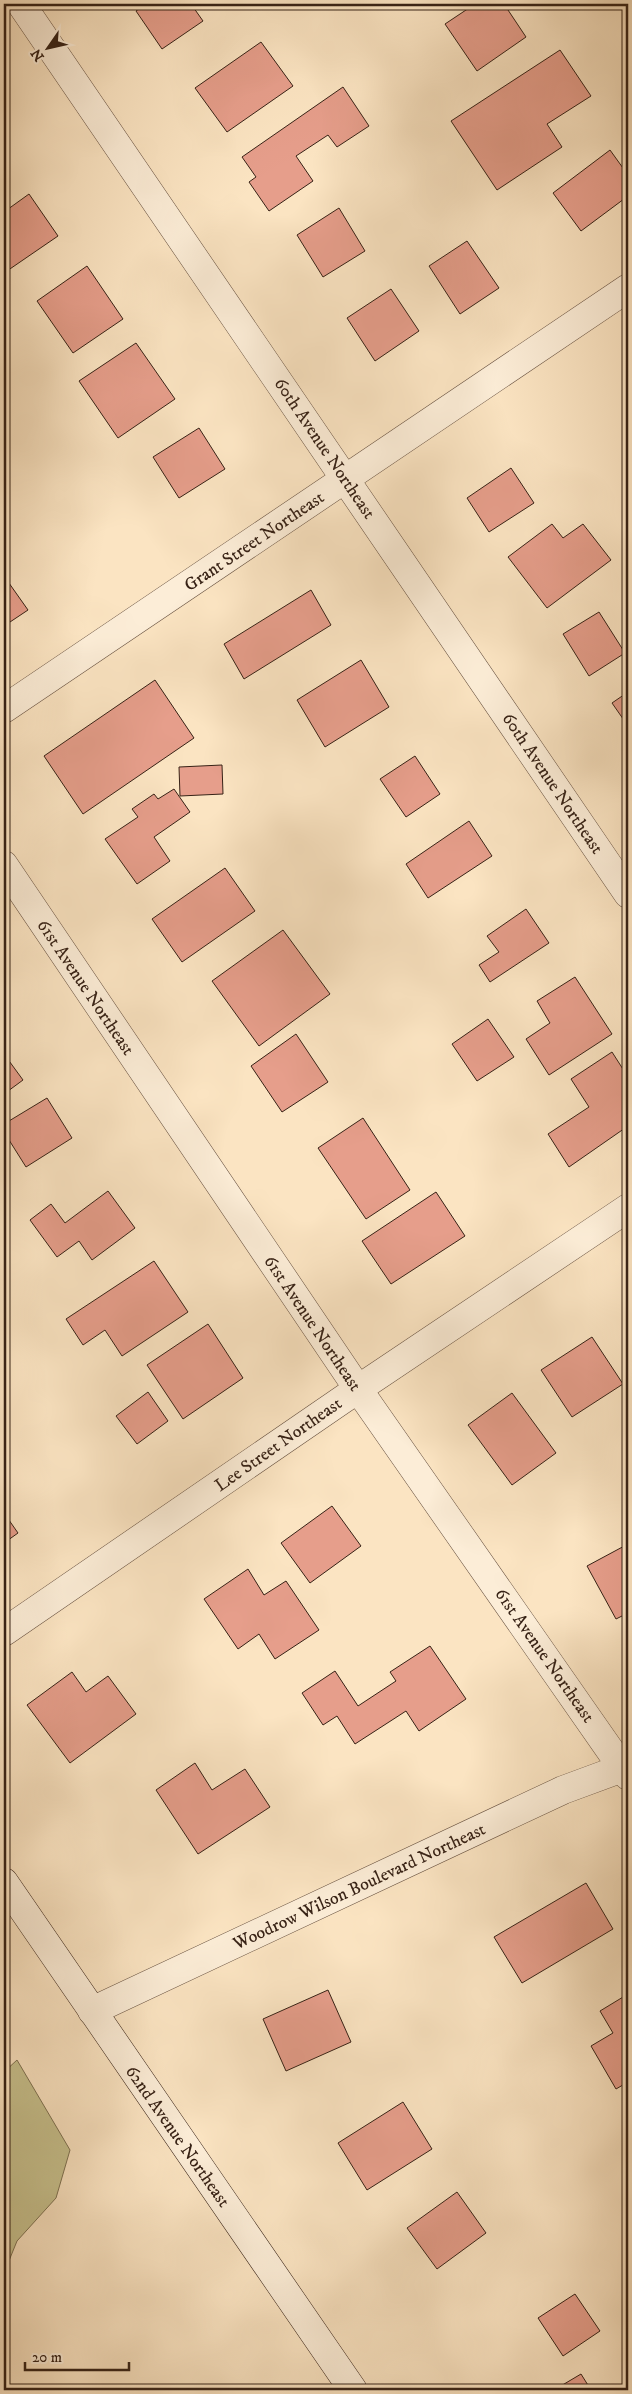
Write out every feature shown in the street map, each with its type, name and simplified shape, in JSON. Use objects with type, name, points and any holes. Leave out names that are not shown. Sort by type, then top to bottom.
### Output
[{"type":"street","name":"60th Avenue Northeast","points":[[22,4],[628,894]]},
{"type":"street","name":"Grant Street Northeast","points":[[4,709],[628,288]]},
{"type":"street","name":"61st Avenue Northeast","points":[[4,865],[358,1389],[627,1770]]},
{"type":"street","name":"Lee Street Northeast","points":[[4,1632],[358,1389],[628,1208]]},
{"type":"street","name":"Woodrow Wilson Boulevard Northeast","points":[[92,2011],[563,1790],[627,1770]]},
{"type":"street","name":"62nd Avenue Northeast","points":[[4,1882],[353,2390]]},
{"type":"shaded area","points":[[17,2060],[70,2150],[56,2198],[17,2241],[4,2273],[4,2072]]},
{"type":"building","points":[[146,4],[191,4],[203,21],[162,49],[136,11]]},
{"type":"building","points":[[475,4],[504,4],[526,37],[477,71],[445,24]]},
{"type":"building","points":[[261,42],[293,86],[227,132],[195,88]]},
{"type":"building","points":[[560,50],[591,96],[547,124],[562,147],[497,190],[451,121]]},
{"type":"building","points":[[343,87],[369,126],[337,147],[328,135],[296,156],[313,181],[269,211],[249,182],[256,177],[242,157]]},
{"type":"building","points":[[610,150],[628,175],[628,196],[581,231],[553,193]]},
{"type":"building","points":[[29,194],[58,236],[4,273],[4,212]]},
{"type":"building","points":[[339,208],[365,251],[323,277],[297,235]]},
{"type":"building","points":[[467,241],[499,288],[460,314],[429,266]]},
{"type":"building","points":[[87,266],[123,319],[73,353],[37,301]]},
{"type":"building","points":[[391,289],[419,331],[375,361],[347,318]]},
{"type":"building","points":[[136,343],[175,399],[118,438],[79,381]]},
{"type":"building","points":[[199,428],[225,469],[179,498],[153,457]]},
{"type":"building","points":[[511,468],[534,503],[489,532],[467,498]]},
{"type":"building","points":[[552,524],[563,538],[583,524],[611,560],[547,608],[508,557]]},
{"type":"building","points":[[4,576],[28,610],[4,626]]},
{"type":"building","points":[[311,590],[331,625],[244,679],[224,644]]},
{"type":"building","points":[[599,612],[625,653],[589,676],[563,634]]},
{"type":"building","points":[[361,660],[389,707],[325,747],[297,700]]},
{"type":"building","points":[[155,680],[194,738],[83,814],[44,756]]},
{"type":"building","points":[[628,692],[628,726],[612,703]]},
{"type":"building","points":[[415,756],[440,794],[406,817],[380,779]]},
{"type":"building","points":[[222,765],[223,794],[180,796],[179,767]]},
{"type":"building","points":[[174,789],[190,812],[154,837],[170,861],[137,884],[105,839],[138,817],[132,809],[154,794],[158,799]]},
{"type":"building","points":[[469,821],[492,856],[428,898],[406,864]]},
{"type":"building","points":[[225,868],[255,911],[182,962],[152,919]]},
{"type":"building","points":[[526,909],[549,943],[490,982],[479,965],[499,952],[487,936]]},
{"type":"building","points":[[283,930],[330,994],[259,1046],[212,981]]},
{"type":"building","points":[[575,977],[612,1034],[549,1075],[526,1039],[550,1023],[537,1001]]},
{"type":"building","points":[[488,1019],[514,1057],[477,1081],[452,1044]]},
{"type":"building","points":[[296,1034],[328,1082],[282,1112],[251,1066]]},
{"type":"building","points":[[612,1052],[628,1077],[628,1126],[569,1167],[548,1134],[589,1107],[571,1079]]},
{"type":"building","points":[[4,1054],[23,1080],[4,1094]]},
{"type":"building","points":[[47,1098],[72,1138],[26,1167],[4,1132],[4,1124]]},
{"type":"building","points":[[363,1118],[410,1190],[366,1219],[318,1148]]},
{"type":"building","points":[[108,1191],[135,1228],[92,1260],[79,1241],[57,1257],[30,1220],[51,1204],[65,1223]]},
{"type":"building","points":[[436,1192],[465,1236],[391,1284],[362,1241]]},
{"type":"building","points":[[154,1261],[188,1312],[122,1356],[105,1330],[83,1345],[66,1319]]},
{"type":"building","points":[[208,1324],[243,1378],[183,1419],[147,1365]]},
{"type":"building","points":[[592,1337],[623,1384],[572,1417],[541,1370]]},
{"type":"building","points":[[148,1392],[168,1421],[137,1444],[116,1416]]},
{"type":"building","points":[[512,1393],[556,1453],[512,1485],[468,1425]]},
{"type":"building","points":[[332,1506],[361,1546],[310,1583],[281,1543]]},
{"type":"building","points":[[4,1513],[18,1533],[4,1543]]},
{"type":"building","points":[[628,1544],[628,1613],[616,1619],[587,1566]]},
{"type":"building","points":[[248,1569],[264,1595],[286,1581],[319,1630],[275,1659],[259,1634],[238,1649],[204,1599]]},
{"type":"building","points":[[430,1646],[466,1699],[419,1731],[406,1711],[355,1744],[337,1716],[323,1725],[302,1693],[335,1671],[358,1706],[396,1681],[390,1672]]},
{"type":"building","points":[[72,1672],[86,1692],[108,1676],[136,1714],[70,1763],[27,1705]]},
{"type":"building","points":[[195,1763],[212,1790],[245,1769],[270,1807],[198,1854],[156,1790]]},
{"type":"building","points":[[586,1883],[613,1929],[522,1983],[494,1937]]},
{"type":"building","points":[[328,1990],[351,2042],[286,2071],[263,2019]]},
{"type":"building","points":[[628,1994],[628,2082],[616,2089],[591,2046],[613,2033],[600,2011]]},
{"type":"building","points":[[403,2102],[432,2149],[367,2190],[338,2143]]},
{"type":"building","points":[[457,2192],[486,2233],[437,2269],[407,2228]]},
{"type":"building","points":[[575,2294],[600,2331],[563,2356],[538,2318]]},
{"type":"building","points":[[581,2374],[591,2390],[554,2390]]}]
